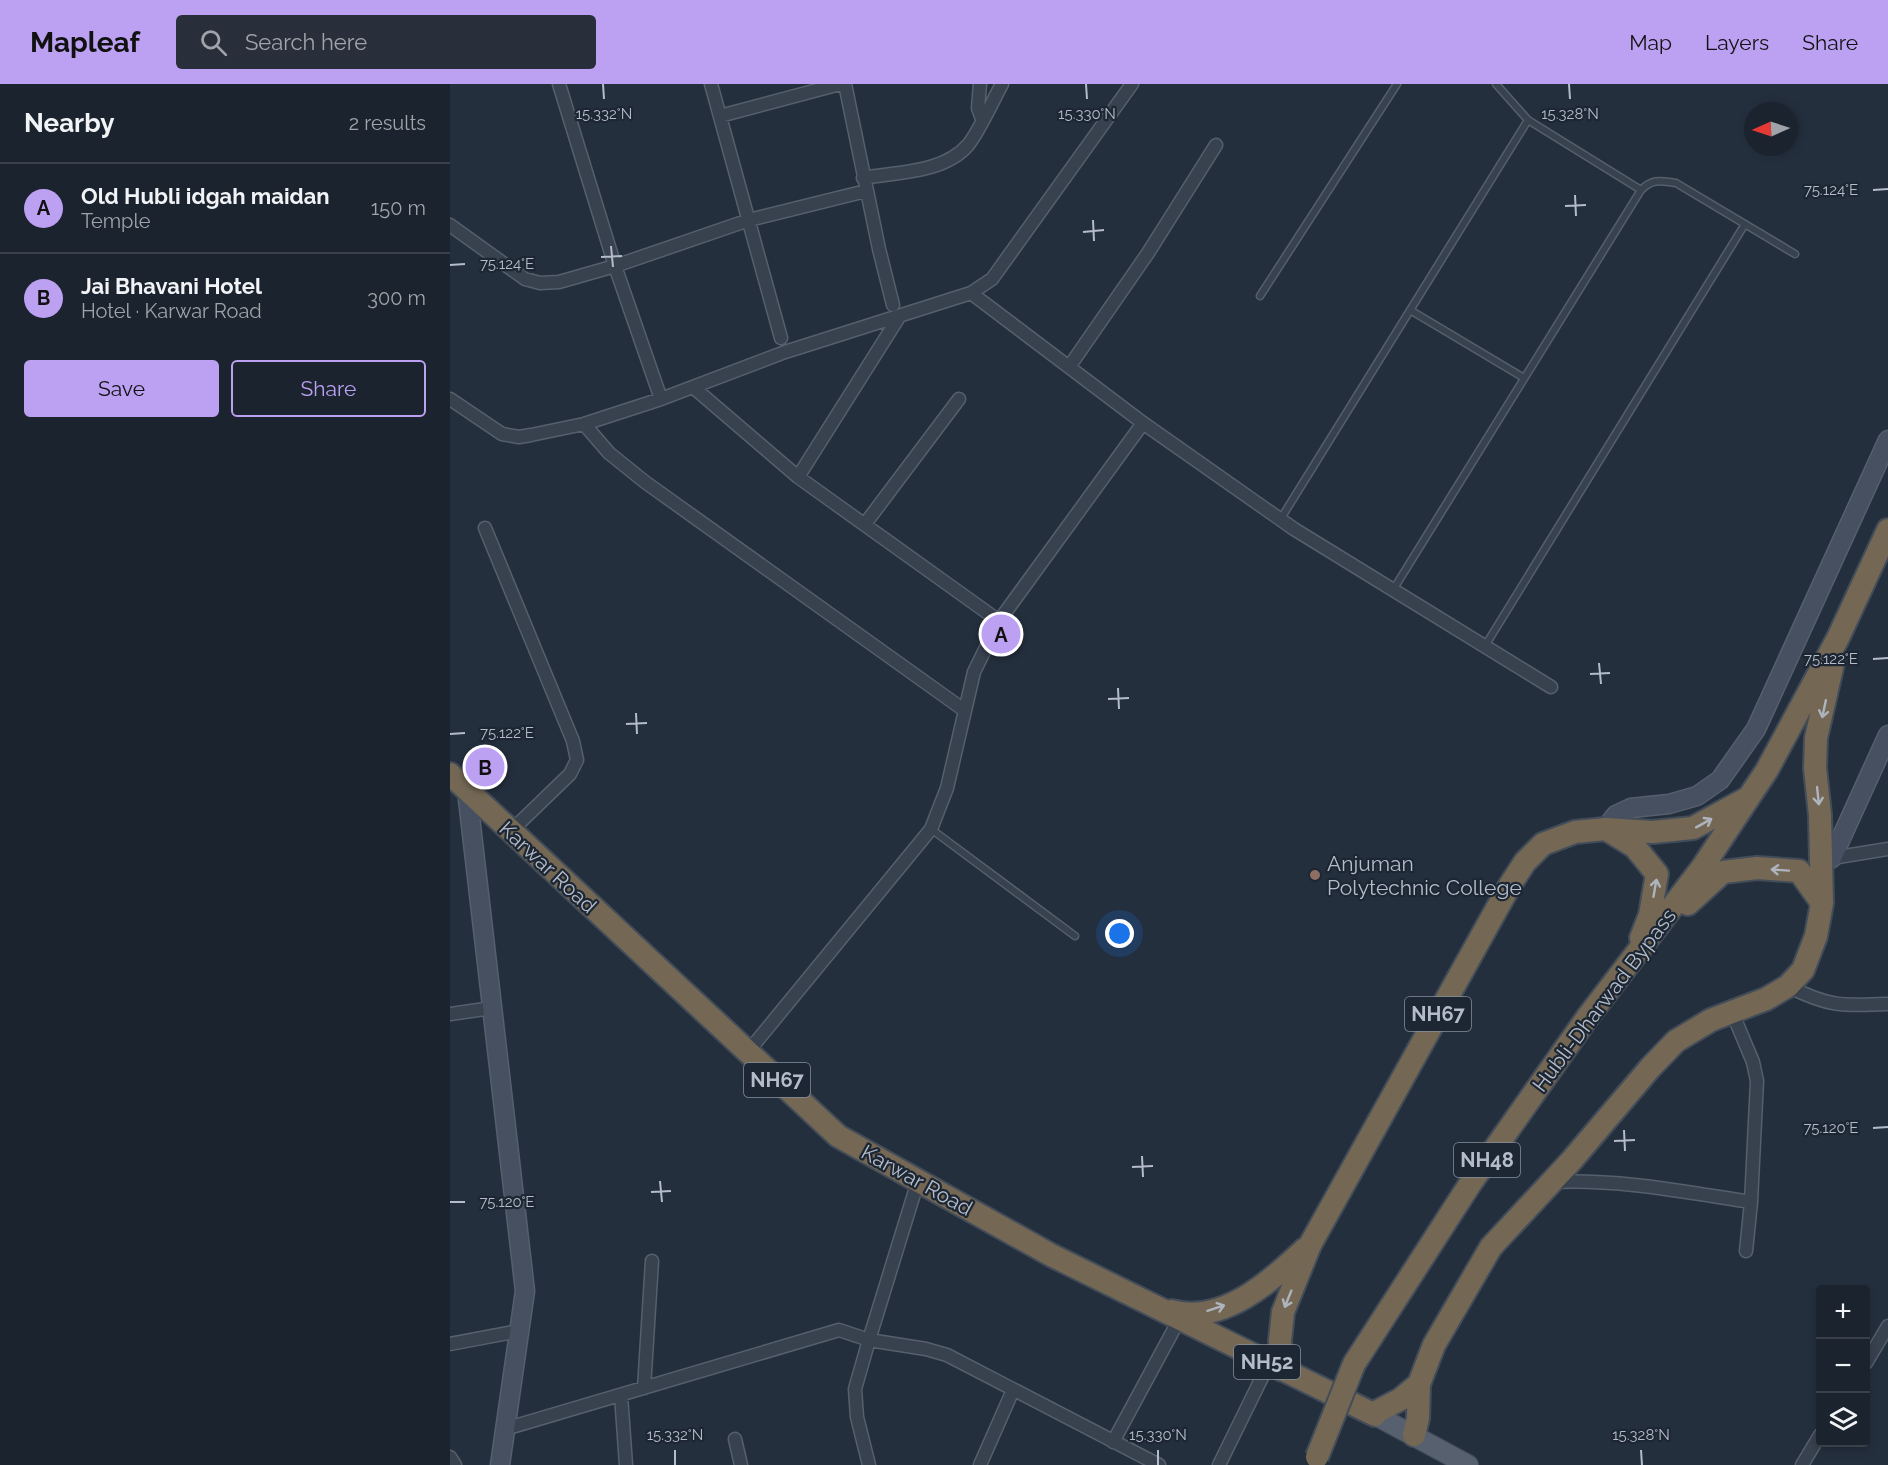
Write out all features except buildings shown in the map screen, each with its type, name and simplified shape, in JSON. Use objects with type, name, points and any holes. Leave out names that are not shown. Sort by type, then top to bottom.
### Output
[{"type":"highway","name":"Hubli-Dharwad Bypass","points":[[1316,1461],[1354,1364],[1470,1184],[1587,1018],[1702,868],[1749,798],[1792,726],[1838,638],[1888,531]]},
{"type":"highway","points":[[1414,1435],[1418,1418],[1419,1384],[1434,1345],[1491,1247],[1676,1041],[1711,1020],[1766,999],[1788,986],[1803,970],[1815,936],[1827,861],[1815,768],[1816,738],[1838,638]]},
{"type":"highway","name":"Karwar Road","points":[[450,774],[838,1136],[1051,1255],[1375,1415]]},
{"type":"highway","points":[[1605,829],[1653,832],[1693,828],[1749,798]]},
{"type":"highway","points":[[1605,829],[1635,847],[1657,874],[1650,915],[1630,963]]},
{"type":"highway","name":"NH67","points":[[1159,1307],[1180,1313],[1212,1311],[1243,1298],[1270,1281],[1310,1245],[1510,885],[1525,862],[1543,844],[1575,832],[1605,829]]},
{"type":"highway","points":[[1630,963],[1691,901],[1724,872],[1757,868],[1799,871],[1822,903]]},
{"type":"highway","points":[[1276,1367],[1283,1312],[1310,1245]]},
{"type":"highway","points":[[1375,1415],[1378,1411],[1401,1399],[1419,1384]]},
{"type":"main road","name":"Karwar Road","points":[[1375,1415],[1468,1465]]},
{"type":"street","points":[[559,84],[615,266],[661,399]]},
{"type":"street","points":[[711,84],[781,338]]},
{"type":"street","points":[[720,116],[840,84]]},
{"type":"street","points":[[798,477],[896,311],[863,178],[845,84]]},
{"type":"street","points":[[980,84],[978,108],[982,119]]},
{"type":"street","points":[[863,178],[934,166],[952,159],[968,145],[1002,84]]},
{"type":"street","points":[[450,399],[502,434],[519,437],[584,424],[661,399],[896,311],[971,293],[992,279],[1132,84]]},
{"type":"street","points":[[1069,367],[1148,254],[1216,145]]},
{"type":"street","points":[[450,225],[525,279],[540,283],[559,282],[615,266],[749,220],[866,191]]},
{"type":"street","points":[[971,293],[1143,423],[1280,520],[1551,687]]},
{"type":"street","points":[[693,387],[798,477],[999,621]]},
{"type":"street","points":[[865,524],[959,399]]},
{"type":"street","points":[[747,1053],[931,829],[947,788],[974,672],[999,621],[1143,423]]},
{"type":"street","points":[[584,424],[609,453],[645,482],[964,710]]},
{"type":"street","points":[[1605,829],[1616,815],[1631,808],[1669,804],[1697,796],[1720,780],[1756,729],[1888,440]]},
{"type":"street","points":[[485,528],[573,741],[577,760],[570,774],[510,832]]},
{"type":"street","points":[[1827,861],[1888,735]]},
{"type":"street","points":[[467,791],[525,1291],[500,1465]]},
{"type":"street","points":[[1827,861],[1888,849]]},
{"type":"street","points":[[1788,986],[1824,1002],[1840,1005],[1888,1004]]},
{"type":"street","points":[[450,1014],[492,1008]]},
{"type":"street","points":[[1732,1012],[1753,1062],[1757,1081],[1751,1202],[1746,1251]]},
{"type":"street","points":[[869,1465],[857,1417],[855,1389],[918,1181]]},
{"type":"street","points":[[1551,1182],[1578,1181],[1644,1185],[1751,1202]]},
{"type":"street","points":[[644,1388],[652,1261]]},
{"type":"street","points":[[1113,1442],[1180,1318]]},
{"type":"street","points":[[1870,1356],[1888,1326]]},
{"type":"street","points":[[505,1429],[838,1330],[869,1340],[926,1348],[947,1355],[1159,1465]]},
{"type":"street","points":[[450,1344],[519,1331]]},
{"type":"street","points":[[1219,1465],[1276,1367]]},
{"type":"street","points":[[980,1465],[1013,1390]]},
{"type":"street","points":[[621,1395],[626,1465]]},
{"type":"street","points":[[735,1439],[741,1465]]},
{"type":"street","points":[[1802,1465],[1816,1443]]},
{"type":"street","points":[[450,1457],[455,1465]]},
{"type":"lane","points":[[1260,296],[1397,84]]},
{"type":"lane","points":[[1496,84],[1528,120],[1641,190]]},
{"type":"lane","points":[[1280,520],[1528,120]]},
{"type":"lane","points":[[1393,590],[1641,190],[1649,182],[1676,183],[1795,254]]},
{"type":"lane","points":[[1485,646],[1745,224]]},
{"type":"lane","points":[[1410,310],[1524,378]]},
{"type":"lane","points":[[931,829],[1075,936]]},
{"type":"place","name":"Old Hubli idgah maidan","points":[[1001,634]]},
{"type":"place","name":"Jai Bhavani Hotel","points":[[485,767]]},
{"type":"place","name":"Anjuman Polytechnic College","points":[[1315,875]]}]
